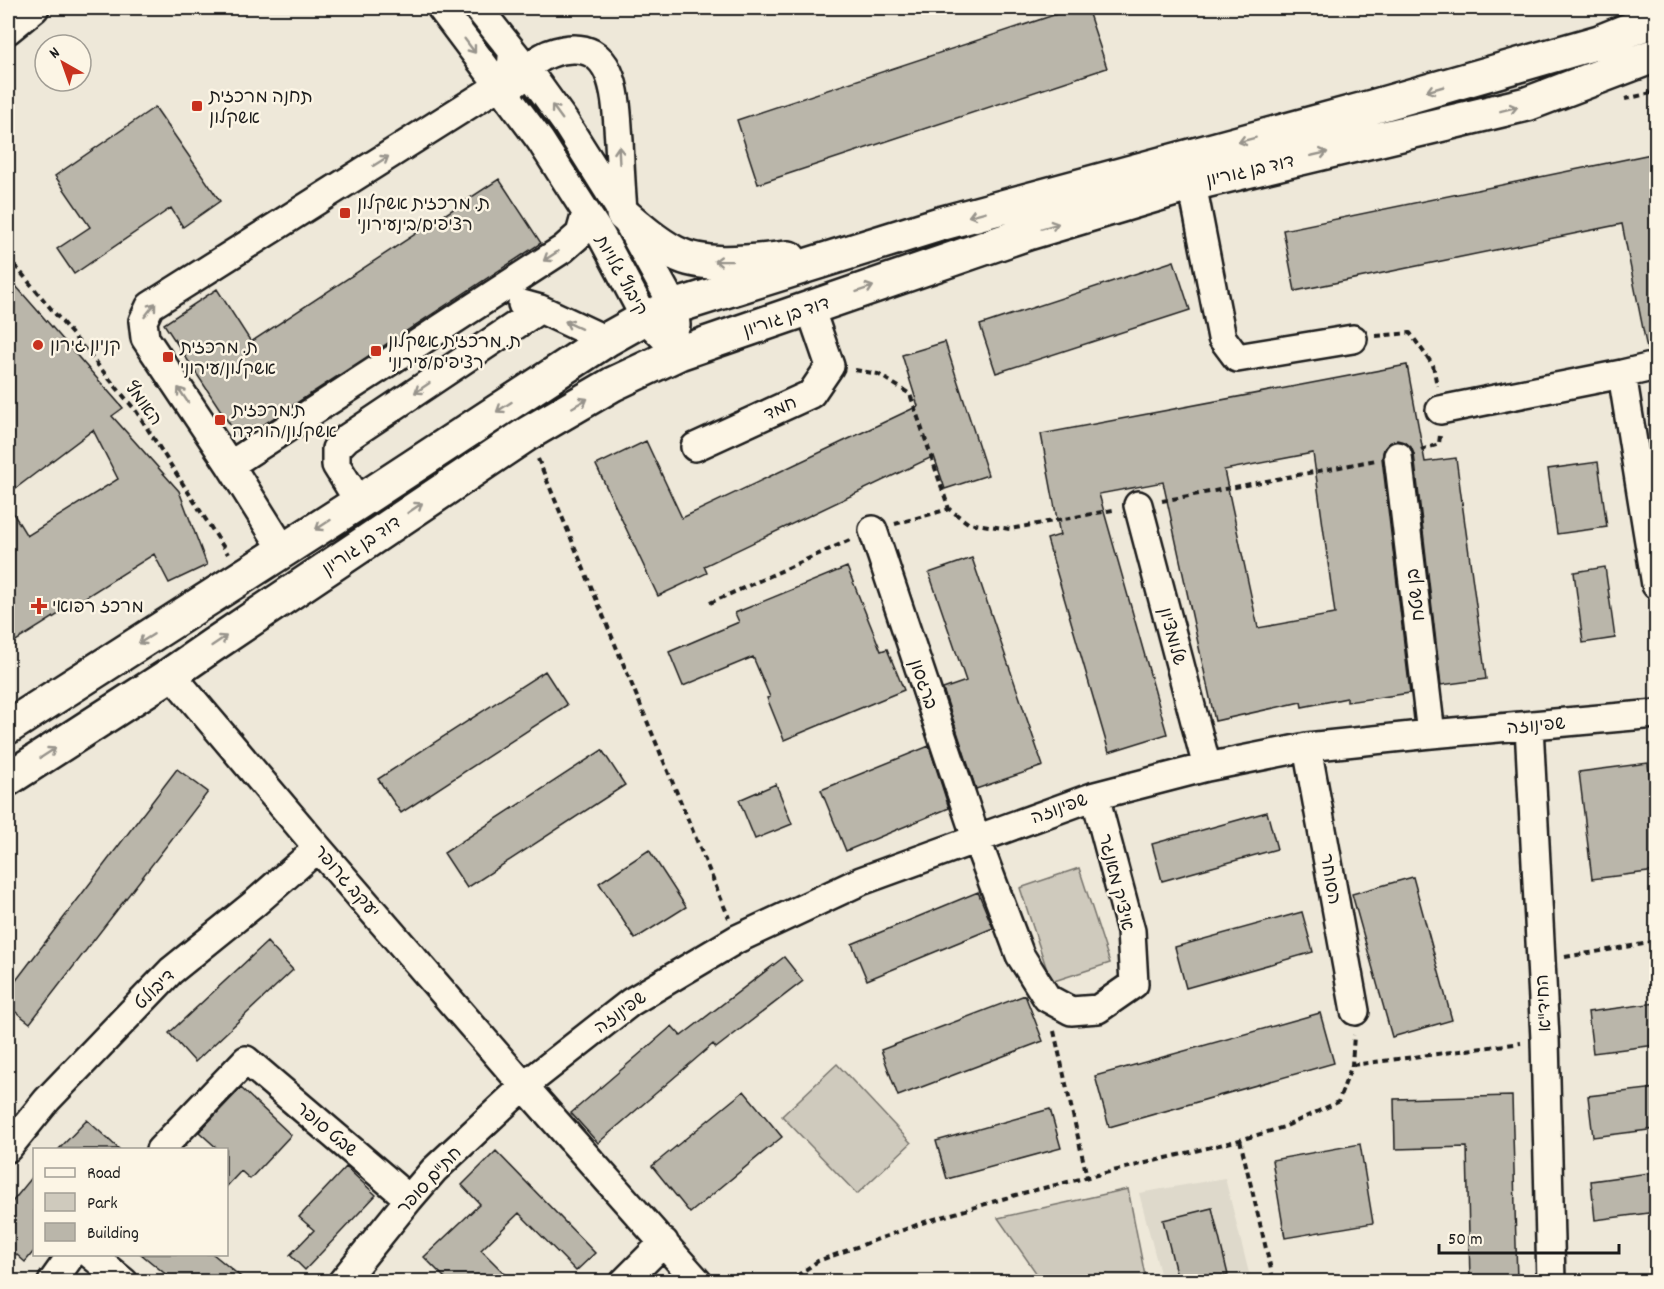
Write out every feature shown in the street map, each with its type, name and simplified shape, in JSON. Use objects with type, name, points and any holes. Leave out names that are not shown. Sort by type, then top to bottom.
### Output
[{"type":"main road","points":[[1551,56],[1640,8]]},
{"type":"main road","name":"דוד בן גוריון","points":[[8,727],[359,502],[606,340],[645,318],[674,306],[943,223],[1551,56],[1599,42],[1656,19]]},
{"type":"main road","name":"דוד בן גוריון","points":[[8,779],[171,674],[527,434],[613,384],[679,353],[1028,233],[1192,184],[1527,104],[1653,58]]},
{"type":"main road","points":[[623,214],[653,239],[676,254],[698,261],[730,262],[844,254]]},
{"type":"street","points":[[8,30],[35,8]]},
{"type":"street","name":"קיבוץ גלויות","points":[[441,8],[540,140],[602,237],[645,318],[679,353]]},
{"type":"street","name":"קיבוץ גלויות","points":[[478,8],[565,122],[623,214],[674,306],[679,353]]},
{"type":"street","points":[[284,550],[145,338],[143,321],[150,306],[505,93],[513,60],[543,57],[560,50],[575,48],[599,57],[614,82],[623,214]]},
{"type":"street","points":[[1192,184],[1222,338],[1237,358],[1353,339]]},
{"type":"street","points":[[230,465],[563,249],[580,234],[586,213]]},
{"type":"street","points":[[492,295],[540,309],[606,340]]},
{"type":"street","points":[[810,308],[830,366]]},
{"type":"street","points":[[359,502],[336,465],[336,449],[347,438],[540,309]]},
{"type":"street","name":"חמד","points":[[695,447],[811,394],[830,366]]},
{"type":"street","points":[[1440,410],[1656,366]]},
{"type":"street","points":[[1622,374],[1656,585]]},
{"type":"street","name":"בן שטח","points":[[1398,456],[1431,734]]},
{"type":"street","name":"שלומציון","points":[[1138,505],[1207,767]]},
{"type":"street","name":"ברגסון","points":[[873,530],[976,838]]},
{"type":"street","name":"יעקב גרופר","points":[[171,674],[524,1086],[698,1281]]},
{"type":"street","name":"שפינוזה","points":[[524,1086],[631,1002],[737,939],[861,881],[1095,796],[1207,767],[1307,747],[1656,714]]},
{"type":"street","name":"החיד\"א","points":[[1529,726],[1545,1039],[1551,1281]]},
{"type":"street","name":"הסוחר","points":[[1307,747],[1354,1011]]},
{"type":"street","name":"איציק מאנגר","points":[[1047,998],[1071,1011],[1098,1009],[1134,984],[1131,931],[1095,796]]},
{"type":"street","points":[[976,838],[1020,956],[1047,998]]},
{"type":"street","name":"דיבולט","points":[[8,1148],[47,1100],[171,971],[254,904],[318,848]]},
{"type":"street","name":"שבט סופר","points":[[161,1148],[246,1060],[409,1199]]},
{"type":"street","name":"חת\"ם סופר","points":[[342,1281],[434,1170],[524,1086]]},
{"type":"street","points":[[624,1281],[664,1242]]},
{"type":"street","points":[[52,1281],[71,1256]]},
{"type":"street","points":[[93,1256],[124,1281]]},
{"type":"path","name":"האומץ","points":[[8,257],[136,411],[243,577]]},
{"type":"path","points":[[830,366],[878,374],[910,394],[949,509]]},
{"type":"path","points":[[527,434],[737,939]]},
{"type":"path","points":[[1541,961],[1656,942]]},
{"type":"path","points":[[1047,998],[1087,1177]]},
{"type":"path","points":[[788,1281],[818,1261],[925,1222],[1019,1194],[1240,1140],[1284,1127],[1338,1102],[1352,1065],[1354,1011]]},
{"type":"path","points":[[1352,1065],[1545,1039]]},
{"type":"path","points":[[1240,1140],[1274,1281]]},
{"type":"shaded area","points":[[1225,1178],[1251,1281],[1162,1281],[1139,1193]]},
{"type":"green space","points":[[1079,868],[1110,963],[1051,982],[1020,888]]},
{"type":"green space","points":[[837,1064],[911,1143],[857,1194],[782,1116]]},
{"type":"green space","points":[[1128,1189],[1146,1281],[1046,1281],[1039,1277],[998,1218]]},
{"type":"building","points":[[1075,8],[1087,8],[1107,68],[758,184],[737,120]]},
{"type":"building","points":[[155,107],[220,201],[183,227],[171,208],[74,274],[57,249],[90,227],[55,176]]},
{"type":"building","points":[[1656,153],[1656,348],[1647,349],[1622,224],[1295,291],[1283,230]]},
{"type":"building","points":[[499,179],[541,243],[240,440],[164,324],[217,289],[251,342]]},
{"type":"building","points":[[1174,261],[1190,310],[996,373],[980,325]]},
{"type":"building","points":[[8,277],[123,408],[112,416],[179,491],[207,565],[169,583],[154,554],[8,646],[8,505],[27,536],[118,479],[93,430],[16,488],[8,478]]},
{"type":"building","points":[[945,342],[988,475],[945,489],[934,456],[704,566],[707,573],[658,596],[596,465],[646,441],[682,518],[918,406],[902,355]]},
{"type":"building","points":[[1407,365],[1425,462],[1456,458],[1486,679],[1441,685],[1414,454],[1405,442],[1397,440],[1389,443],[1384,449],[1382,458],[1410,693],[1347,702],[1347,698],[1302,707],[1301,702],[1215,721],[1163,482],[1099,494],[1167,734],[1109,752],[1047,539],[1060,535],[1041,434]],"holes":[[[1313,453],[1335,614],[1258,628],[1224,470]]]},
{"type":"building","points":[[1598,462],[1607,527],[1557,534],[1548,469]]},
{"type":"building","points":[[972,558],[1043,766],[976,789],[943,689],[966,681],[929,573]]},
{"type":"building","points":[[847,567],[881,651],[887,649],[904,690],[784,740],[767,698],[770,697],[753,657],[683,686],[669,652],[739,622],[735,613]]},
{"type":"building","points":[[1605,567],[1615,638],[1583,643],[1574,572]]},
{"type":"building","points":[[545,671],[567,705],[401,813],[378,779]]},
{"type":"building","points":[[929,746],[949,808],[846,851],[821,790]]},
{"type":"building","points":[[602,750],[625,785],[467,888],[444,853]]},
{"type":"building","points":[[1648,763],[1656,835],[1656,871],[1592,879],[1579,772]]},
{"type":"building","points":[[177,769],[208,792],[30,1023],[8,1006],[8,991]]},
{"type":"building","points":[[776,784],[792,824],[755,839],[739,800]]},
{"type":"building","points":[[1267,812],[1277,849],[1162,881],[1152,844]]},
{"type":"building","points":[[649,850],[686,907],[635,939],[599,883]]},
{"type":"building","points":[[1413,877],[1452,1020],[1392,1037],[1352,894]]},
{"type":"building","points":[[978,892],[993,928],[867,980],[852,944]]},
{"type":"building","points":[[1302,912],[1313,952],[1186,988],[1175,947]]},
{"type":"building","points":[[267,942],[293,970],[195,1062],[169,1033]]},
{"type":"building","points":[[784,957],[803,981],[716,1048],[713,1044],[598,1143],[571,1113],[672,1026],[681,1036]]},
{"type":"building","points":[[1025,995],[1043,1041],[898,1096],[881,1050]]},
{"type":"building","points":[[1656,1003],[1656,1045],[1593,1053],[1588,1012]]},
{"type":"building","points":[[1320,1013],[1334,1063],[1109,1127],[1095,1076]]},
{"type":"building","points":[[241,1088],[291,1135],[250,1179],[241,1171],[228,1185],[228,1148],[217,1148],[199,1132]]},
{"type":"building","points":[[1656,1088],[1656,1129],[1593,1137],[1588,1096]]},
{"type":"building","points":[[744,1091],[782,1137],[690,1213],[652,1166]]},
{"type":"building","points":[[1512,1096],[1517,1281],[1470,1281],[1467,1147],[1395,1149],[1394,1099]]},
{"type":"building","points":[[1050,1109],[1061,1148],[947,1179],[936,1141]]},
{"type":"building","points":[[87,1120],[118,1148],[60,1148]]},
{"type":"building","points":[[1360,1144],[1373,1223],[1285,1238],[1272,1160]]},
{"type":"building","points":[[496,1151],[595,1253],[576,1271],[519,1213],[481,1250],[512,1281],[448,1281],[424,1257],[480,1204],[462,1185]]},
{"type":"building","points":[[346,1167],[376,1195],[305,1270],[290,1255],[314,1230],[299,1217]]},
{"type":"building","points":[[1656,1172],[1656,1212],[1595,1220],[1591,1181]]},
{"type":"building","points":[[33,1176],[33,1252],[25,1262],[8,1247],[8,1207]]},
{"type":"building","points":[[1212,1208],[1228,1275],[1202,1281],[1178,1281],[1163,1220]]},
{"type":"building","points":[[143,1256],[215,1256],[246,1281],[174,1281]]},
{"type":"place","name":"תחנה מרכזית אשקלון","points":[[197,106]]},
{"type":"place","name":"ת. מרכזית אשקלון רציפים/בינעירוני","points":[[345,213]]},
{"type":"place","name":"קניון גירון","points":[[38,345]]},
{"type":"place","name":"ת. מרכזית אשקלון רציפים/עירוני","points":[[376,351]]},
{"type":"place","name":"ת. מרכזית אשקלון/עירוני","points":[[168,357]]},
{"type":"place","name":"ת.מרכזית אשקלון/הורדה","points":[[220,420]]},
{"type":"place","name":"מרכז רפואי","points":[[39,606]]}]
